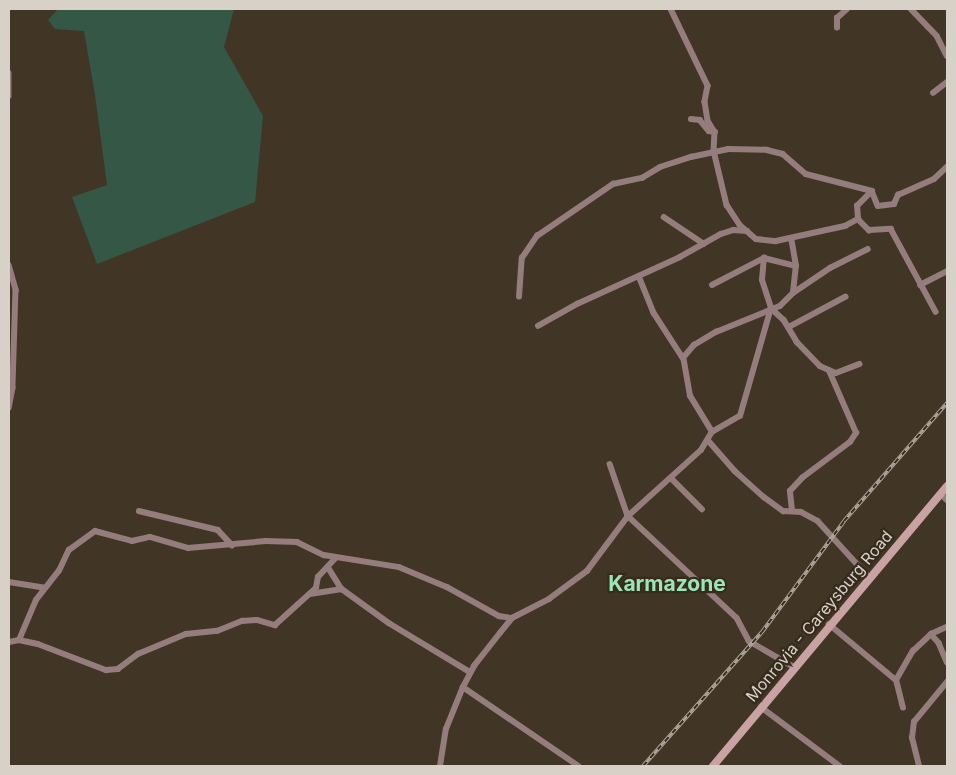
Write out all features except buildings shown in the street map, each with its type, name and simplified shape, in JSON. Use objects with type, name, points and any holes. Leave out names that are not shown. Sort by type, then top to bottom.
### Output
[{"type":"main road","name":"Monrovia - Careysburg Road","points":[[714,766],[829,624],[947,486]]},
{"type":"street","points":[[671,9],[708,86],[705,102],[714,132],[714,151],[729,212],[756,239],[767,241],[791,238],[845,226],[858,219]]},
{"type":"street","points":[[837,28],[837,18],[847,9]]},
{"type":"street","points":[[911,9],[937,36],[947,56]]},
{"type":"street","points":[[9,73],[9,96]]},
{"type":"street","points":[[934,93],[947,82]]},
{"type":"street","points":[[691,119],[700,120],[714,132]]},
{"type":"street","points":[[519,298],[522,258],[537,236],[613,184],[642,178],[660,167],[714,151],[766,150],[782,154],[806,174],[872,191]]},
{"type":"street","points":[[872,191],[878,206],[894,204],[898,195],[934,179],[947,168]]},
{"type":"street","points":[[872,191],[857,206],[858,219],[869,230],[892,229],[936,312]]},
{"type":"street","points":[[664,217],[704,244]]},
{"type":"street","points":[[538,326],[577,304],[733,230],[747,231]]},
{"type":"street","points":[[791,238],[796,266],[793,293]]},
{"type":"street","points":[[683,358],[687,351],[705,339],[771,308],[780,306],[793,293],[830,268],[868,249]]},
{"type":"street","points":[[712,286],[764,258],[796,266]]},
{"type":"street","points":[[764,258],[762,280],[771,308],[789,327],[797,342],[829,371],[856,433],[850,442],[802,478],[790,491],[792,511]]},
{"type":"street","points":[[9,265],[16,290],[13,388],[9,408]]},
{"type":"street","points":[[920,284],[947,271]]},
{"type":"street","points":[[639,276],[654,313],[683,358],[690,396],[712,432]]},
{"type":"street","points":[[789,327],[846,297]]},
{"type":"street","points":[[440,766],[446,729],[470,672],[512,618],[548,600],[587,571],[628,516],[671,478],[708,440],[712,432],[740,416],[771,308]]},
{"type":"street","points":[[829,371],[836,373],[859,364]]},
{"type":"street","points":[[708,440],[751,487],[783,511],[792,511],[818,521],[869,577]]},
{"type":"street","points":[[610,464],[628,516],[737,618],[749,641],[794,667]]},
{"type":"street","points":[[671,478],[702,509]]},
{"type":"street","points":[[941,494],[947,500]]},
{"type":"street","points":[[139,511],[218,530],[232,545]]},
{"type":"street","points":[[19,640],[36,600],[59,571],[69,550],[95,531],[132,540],[150,537],[175,547],[232,545],[281,540],[297,542],[336,558],[361,559],[399,567],[447,587],[498,616],[512,618]]},
{"type":"street","points":[[9,642],[19,640],[38,644],[106,670],[118,669],[138,654],[186,634],[217,631],[242,621],[257,620],[275,625],[316,588],[318,577],[336,558]]},
{"type":"street","points":[[328,567],[342,588],[422,645],[470,672]]},
{"type":"street","points":[[9,582],[45,588]]},
{"type":"street","points":[[310,594],[342,588]]},
{"type":"street","points":[[829,624],[896,680],[903,708]]},
{"type":"street","points":[[896,680],[913,651],[931,634],[947,627]]},
{"type":"street","points":[[931,634],[939,643],[947,662]]},
{"type":"street","points":[[919,766],[912,738],[914,722],[947,682]]},
{"type":"street","points":[[463,687],[579,766]]},
{"type":"street","points":[[761,707],[840,766]]},
{"type":"green space","points":[[58,9],[234,9],[224,47],[263,116],[255,202],[97,264],[72,197],[107,185],[95,95],[84,31],[55,29],[48,20]]},
{"type":"railway","points":[[643,766],[762,632],[844,521],[947,403]]},
{"type":"district","name":"Karmazone","points":[[667,584]]}]
